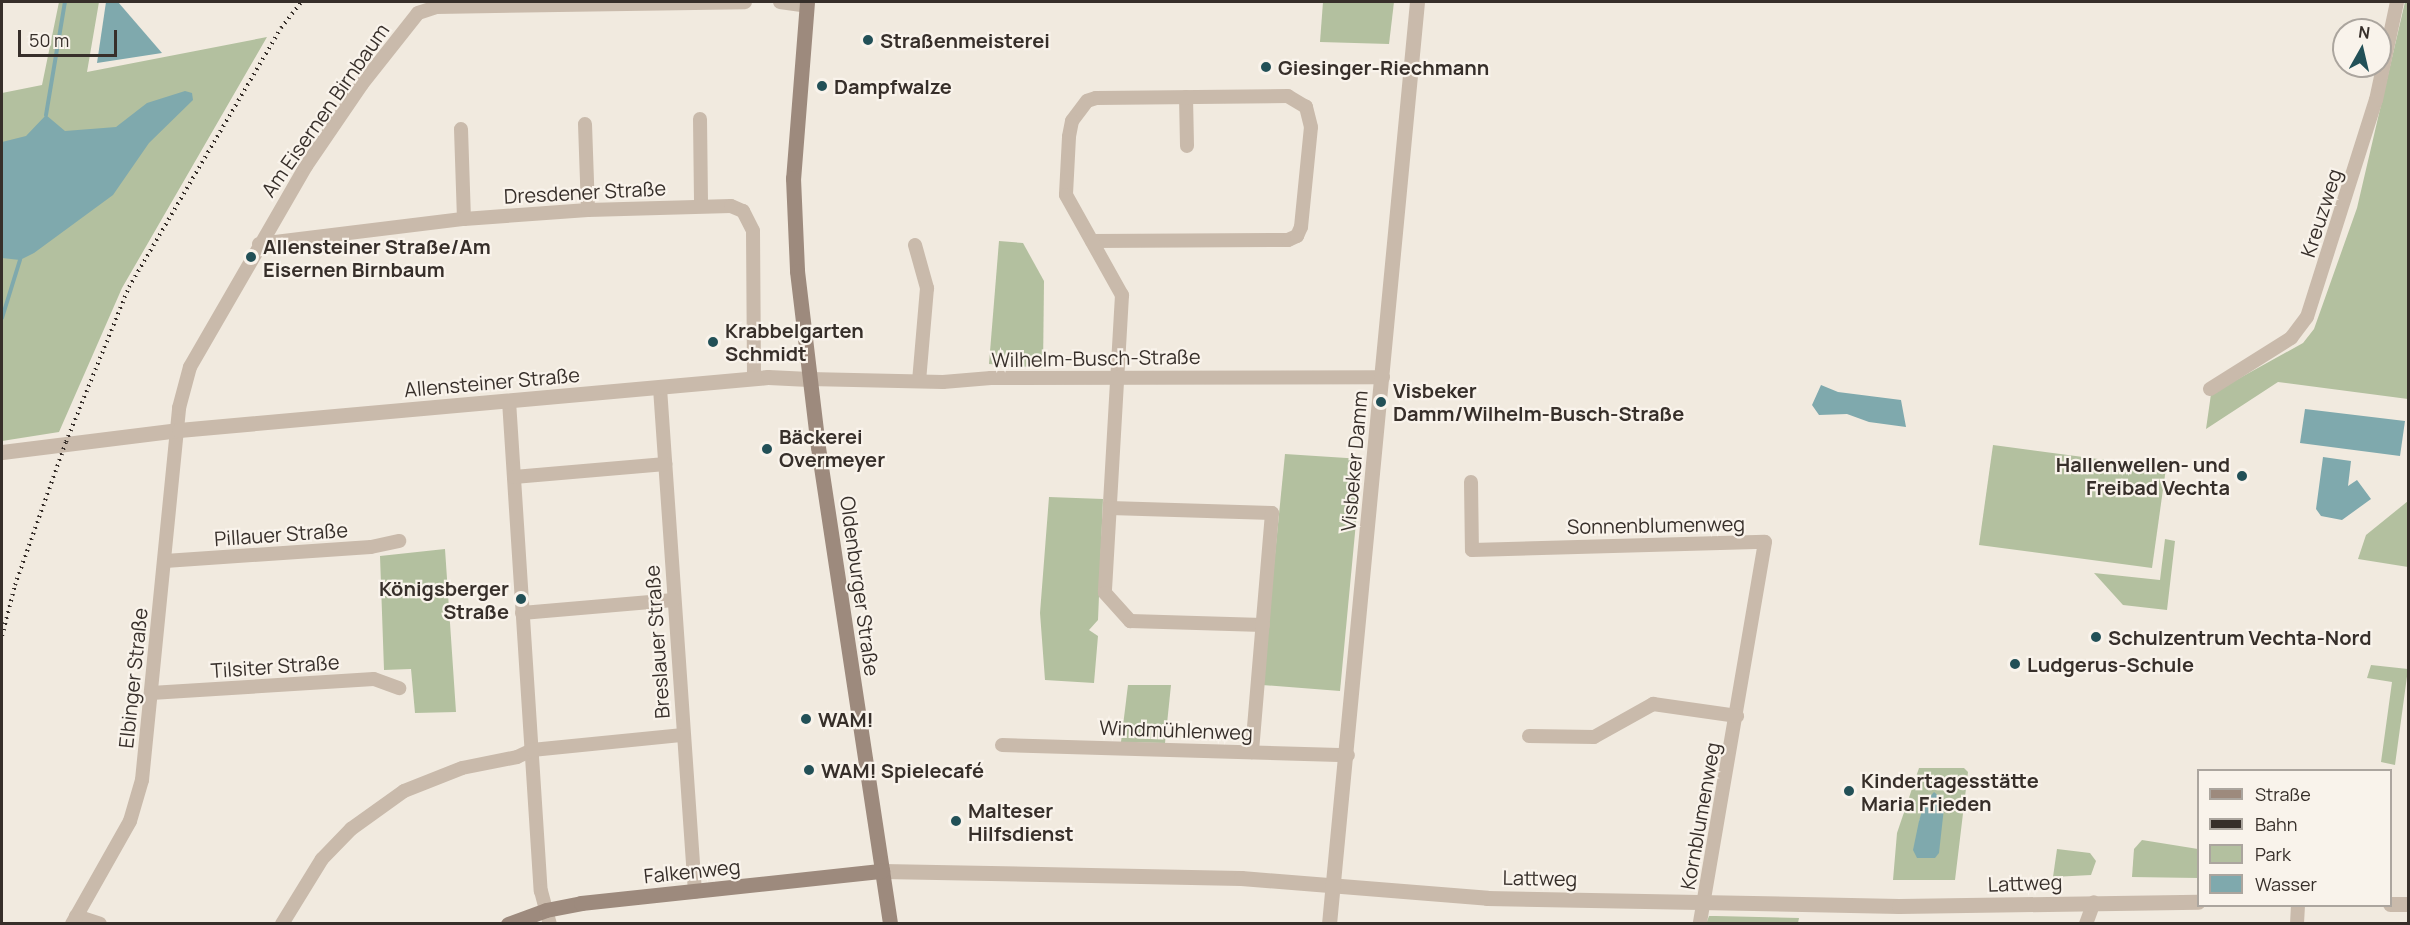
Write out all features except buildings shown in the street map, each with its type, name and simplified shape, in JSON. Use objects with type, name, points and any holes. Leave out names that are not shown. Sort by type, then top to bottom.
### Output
[{"type":"main road","name":"Oldenburger Straße","points":[[807,4],[794,219],[809,379],[890,924]]},
{"type":"main road","name":"Falkenweg","points":[[508,924],[694,892],[882,871]]},
{"type":"street","name":"Am Eisernen Birnbaum","points":[[179,430],[179,408],[190,367],[259,244],[337,120],[418,13],[436,7],[745,2]]},
{"type":"street","points":[[780,2],[807,4]]},
{"type":"street","name":"Visbeker Damm","points":[[1329,924],[1348,755],[1417,2]]},
{"type":"street","name":"Kreuzweg","points":[[2210,389],[2291,338],[2307,317],[2376,100],[2397,2]]},
{"type":"street","points":[[1092,241],[1288,240],[1297,236],[1301,227],[1311,127],[1306,107],[1288,96],[1096,98],[1087,101],[1072,121],[1066,195],[1122,295],[1106,593],[1130,621],[1263,625]]},
{"type":"street","points":[[1186,97],[1187,146]]},
{"type":"street","points":[[699,119],[701,205]]},
{"type":"street","points":[[585,124],[588,210]]},
{"type":"street","points":[[460,129],[464,219]]},
{"type":"street","name":"Dresdener Straße","points":[[259,244],[464,219],[588,210],[701,205],[731,206],[749,219],[754,379]]},
{"type":"street","points":[[915,245],[927,288],[920,381]]},
{"type":"street","name":"Wilhelm-Busch-Straße","points":[[809,379],[920,381],[1119,377],[1383,377]]},
{"type":"street","name":"Allensteiner Straße","points":[[2,452],[179,430],[754,379],[809,379]]},
{"type":"street","name":"Breslauer Straße","points":[[660,388],[694,892]]},
{"type":"street","points":[[509,401],[541,891],[548,917]]},
{"type":"street","name":"Elbinger Straße","points":[[74,920],[130,821],[142,780],[179,430]]},
{"type":"street","points":[[514,477],[665,464]]},
{"type":"street","name":"Sonnenblumenweg","points":[[1471,482],[1472,550],[1765,542],[1754,616]]},
{"type":"street","points":[[1110,508],[1272,513],[1252,752]]},
{"type":"street","name":"Pillauer Straße","points":[[165,561],[371,547],[399,541]]},
{"type":"street","points":[[522,613],[673,600]]},
{"type":"street","name":"Kornblumenweg","points":[[1700,924],[1754,616]]},
{"type":"street","name":"Tilsiter Straße","points":[[151,693],[374,679],[399,688]]},
{"type":"street","points":[[1529,736],[1594,736],[1653,704],[1737,716]]},
{"type":"street","points":[[282,924],[322,859],[351,829],[404,791],[462,768],[517,757],[532,750],[683,735]]},
{"type":"street","name":"Windmühlenweg","points":[[1002,745],[1348,755]]},
{"type":"street","name":"Lattweg","points":[[882,871],[1230,878],[1334,885],[1446,897],[1930,906],[2197,902]]},
{"type":"street","points":[[2086,924],[2094,902]]},
{"type":"street","points":[[2392,904],[2409,904]]},
{"type":"street","points":[[2297,924],[2298,907]]},
{"type":"street","points":[[74,920],[100,924]]},
{"type":"green space","points":[[59,2],[99,2],[87,72],[267,37],[122,288],[59,432],[2,441],[2,93],[42,85]]},
{"type":"green space","points":[[1323,2],[1394,2],[1389,44],[1320,42]]},
{"type":"green space","points":[[2405,2],[2408,2],[2408,399],[2278,382],[2206,429],[2211,394],[2303,343],[2314,329],[2357,208],[2387,78],[2392,78],[2392,58]]},
{"type":"green space","points":[[999,241],[1023,243],[1044,281],[1043,368],[989,364]]},
{"type":"green space","points":[[1993,445],[2166,468],[2152,568],[1979,545]]},
{"type":"green space","points":[[1285,454],[1362,459],[1340,691],[1262,685]]},
{"type":"green space","points":[[1049,497],[1103,499],[1098,620],[1089,630],[1098,636],[1094,683],[1045,680],[1040,613]]},
{"type":"green space","points":[[2408,501],[2408,567],[2358,559],[2366,535]]},
{"type":"green space","points":[[2165,539],[2175,541],[2167,610],[2123,605],[2094,573],[2160,580]]},
{"type":"green space","points":[[445,549],[456,712],[415,713],[411,669],[384,670],[380,556]]},
{"type":"green space","points":[[2371,665],[2408,669],[2395,765],[2381,762],[2392,682],[2367,678]]},
{"type":"green space","points":[[1128,685],[1171,685],[1165,743],[1121,742]]},
{"type":"green space","points":[[1919,768],[1964,768],[1968,772],[1955,880],[1893,880],[1897,833]],"holes":[[[1931,794],[1939,843],[1919,821]]]},
{"type":"green space","points":[[2142,840],[2197,849],[2197,878],[2132,877],[2134,849]]},
{"type":"green space","points":[[2057,849],[2090,853],[2096,861],[2091,875],[2053,877]]},
{"type":"green space","points":[[1709,916],[1799,918],[1798,923],[1706,924]]},
{"type":"water","points":[[106,2],[118,2],[162,53],[97,63]]},
{"type":"water","points":[[185,91],[192,93],[193,100],[149,143],[113,195],[34,253],[20,260],[2,258],[2,142],[26,136],[46,115],[65,131],[116,127],[147,103]]},
{"type":"water","points":[[1821,385],[1838,392],[1901,400],[1906,427],[1869,422],[1847,414],[1819,415],[1812,405]]},
{"type":"water","points":[[2305,409],[2405,421],[2400,456],[2300,443]]},
{"type":"water","points":[[2323,457],[2351,461],[2348,486],[2357,480],[2371,499],[2342,520],[2321,516],[2316,509]]},
{"type":"water","points":[[1934,792],[1942,799],[1944,808],[1939,853],[1935,858],[1917,858],[1913,850],[1919,821],[1924,804]]},
{"type":"waterway","points":[[46,115],[65,2]]},
{"type":"waterway","points":[[2,318],[20,260]]},
{"type":"railway","points":[[2,636],[15,585],[66,442],[129,287],[281,28],[301,2]]},
{"type":"place","name":"Straßenmeisterei","points":[[868,40]]},
{"type":"place","name":"Giesinger-Riechmann","points":[[1266,67]]},
{"type":"place","name":"Dampfwalze","points":[[822,86]]},
{"type":"place","name":"Allensteiner Straße/Am Eisernen Birnbaum","points":[[251,257]]},
{"type":"place","name":"Krabbelgarten Schmidt","points":[[713,342]]},
{"type":"place","name":"Visbeker Damm/Wilhelm-Busch-Straße","points":[[1381,402]]},
{"type":"place","name":"Bäckerei Overmeyer","points":[[767,449]]},
{"type":"place","name":"Hallenwellen- und Freibad Vechta","points":[[2242,476]]},
{"type":"place","name":"Königsberger Straße","points":[[521,599]]},
{"type":"place","name":"Schulzentrum Vechta-Nord","points":[[2096,637]]},
{"type":"place","name":"Ludgerus-Schule","points":[[2015,664]]},
{"type":"place","name":"WAM!","points":[[806,719]]},
{"type":"place","name":"WAM! Spielecafé","points":[[809,770]]},
{"type":"place","name":"Kindertagesstätte Maria Frieden","points":[[1849,791]]},
{"type":"place","name":"Malteser Hilfsdienst","points":[[956,821]]}]
